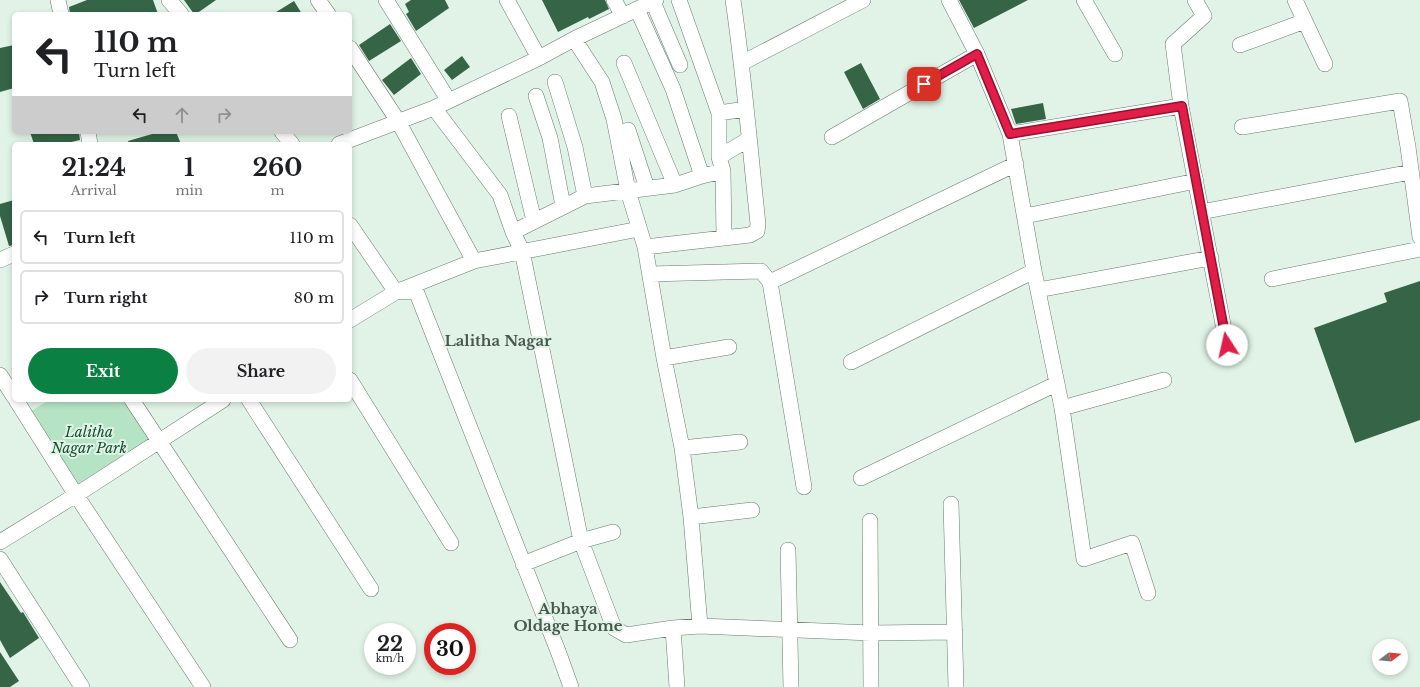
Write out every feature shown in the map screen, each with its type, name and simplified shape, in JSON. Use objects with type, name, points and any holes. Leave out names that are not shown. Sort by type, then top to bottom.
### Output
[{"type":"street","points":[[58,0],[61,12]]},
{"type":"street","points":[[169,0],[179,12]]},
{"type":"street","points":[[318,0],[327,12]]},
{"type":"street","points":[[386,0],[449,101]]},
{"type":"street","points":[[507,0],[539,58]]},
{"type":"street","points":[[614,0],[623,16]]},
{"type":"street","points":[[679,0],[719,113],[724,238]]},
{"type":"street","points":[[645,247],[750,235],[757,231],[758,224],[748,139],[742,63],[733,0]]},
{"type":"street","points":[[742,63],[863,0]]},
{"type":"street","points":[[949,0],[977,54],[1010,134],[1034,271],[1062,408],[1084,559],[1132,543],[1148,593]]},
{"type":"street","points":[[1084,0],[1115,54]]},
{"type":"street","points":[[1195,0],[1204,16],[1173,44],[1182,106],[1201,212],[1227,345]]},
{"type":"street","points":[[1295,0],[1324,64]]},
{"type":"street","points":[[344,142],[434,108],[654,1],[680,65]]},
{"type":"street","points":[[637,9],[672,89],[702,176]]},
{"type":"street","points":[[1240,45],[1305,21]]},
{"type":"street","points":[[574,39],[602,82],[614,119],[628,191],[645,247],[664,358],[682,448],[691,517],[700,626]]},
{"type":"street","points":[[352,51],[398,121],[474,261]]},
{"type":"street","points":[[832,137],[977,54]]},
{"type":"street","points":[[624,63],[674,185]]},
{"type":"street","points":[[555,82],[575,147],[585,196]]},
{"type":"street","points":[[536,96],[550,138],[563,206]]},
{"type":"street","points":[[1242,127],[1400,101],[1414,146],[1411,172],[1420,237]]},
{"type":"street","points":[[1010,134],[1182,106]]},
{"type":"street","points":[[434,108],[500,195],[522,251],[581,541],[614,628],[626,635],[673,628],[700,626],[871,633],[954,632]]},
{"type":"street","points":[[719,113],[746,109]]},
{"type":"street","points":[[509,116],[534,222]]},
{"type":"street","points":[[628,130],[647,188]]},
{"type":"street","points":[[284,134],[290,142]]},
{"type":"street","points":[[514,232],[585,196],[674,185],[702,176],[721,164],[748,139]]},
{"type":"street","points":[[770,282],[1016,164]]},
{"type":"street","points":[[1201,212],[1411,172]]},
{"type":"street","points":[[1025,216],[1196,181]]},
{"type":"street","points":[[352,228],[396,292]]},
{"type":"street","points":[[352,319],[396,292],[474,261],[639,229]]},
{"type":"street","points":[[1272,279],[1420,249]]},
{"type":"street","points":[[0,260],[12,255]]},
{"type":"street","points":[[1038,290],[1211,258]]},
{"type":"street","points":[[650,274],[761,271],[770,282],[804,487]]},
{"type":"street","points":[[851,362],[1034,271]]},
{"type":"street","points":[[396,292],[416,291],[571,687]]},
{"type":"street","points":[[664,358],[729,347]]},
{"type":"street","points":[[0,375],[12,394]]},
{"type":"street","points":[[1062,408],[1164,380]]},
{"type":"street","points":[[352,383],[451,543]]},
{"type":"street","points":[[861,478],[1056,384]]},
{"type":"street","points":[[17,402],[76,495],[203,687]]},
{"type":"street","points":[[133,402],[290,640]]},
{"type":"street","points":[[0,542],[220,402]]},
{"type":"street","points":[[250,402],[371,589]]},
{"type":"street","points":[[682,448],[740,442]]},
{"type":"street","points":[[951,504],[956,687]]},
{"type":"street","points":[[691,517],[752,510]]},
{"type":"street","points":[[870,521],[872,687]]},
{"type":"street","points":[[523,564],[581,541],[613,532]]},
{"type":"street","points":[[788,550],[791,687]]},
{"type":"street","points":[[0,559],[82,687]]},
{"type":"street","points":[[673,628],[677,687]]},
{"type":"green space","name":"Lalitha Nagar Park","points":[[46,402],[133,402],[160,441],[76,495],[25,415]]},
{"type":"building","points":[[87,0],[153,0],[157,12],[70,12],[69,7]]},
{"type":"building","points":[[184,0],[216,0],[199,12],[193,12]]},
{"type":"building","points":[[411,0],[445,0],[449,8],[416,31],[406,14],[409,12],[405,4]]},
{"type":"building","points":[[542,0],[605,0],[609,9],[589,19],[588,17],[558,32]]},
{"type":"building","points":[[959,0],[1028,0],[974,28]]},
{"type":"building","points":[[294,1],[301,12],[276,12]]},
{"type":"building","points":[[390,24],[401,41],[369,61],[359,45]]},
{"type":"building","points":[[12,45],[12,89],[0,92],[0,48]]},
{"type":"building","points":[[462,56],[470,67],[452,80],[444,70]]},
{"type":"building","points":[[411,58],[421,74],[394,95],[382,80]]},
{"type":"building","points":[[861,63],[880,99],[863,109],[844,72]]},
{"type":"building","points":[[1043,103],[1046,119],[1016,124],[1011,109]]},
{"type":"building","points":[[31,134],[79,134],[80,140],[72,142],[33,142]]},
{"type":"building","points":[[152,134],[177,134],[180,142],[128,142]]},
{"type":"building","points":[[12,201],[12,245],[9,246],[0,216],[0,204]]},
{"type":"building","points":[[1420,281],[1420,420],[1355,443],[1314,328],[1387,302],[1384,293]]},
{"type":"building","points":[[0,582],[21,613],[23,612],[39,638],[10,658],[0,640]]},
{"type":"building","points":[[0,652],[19,681],[10,687],[0,687]]},
{"type":"district","name":"Lalitha Nagar","points":[[498,340]]},
{"type":"district","name":"Abhaya Oldage Home","points":[[568,616]]},
{"type":"route","points":[[924,84],[977,54],[1010,134],[1182,106],[1227,345]]}]
